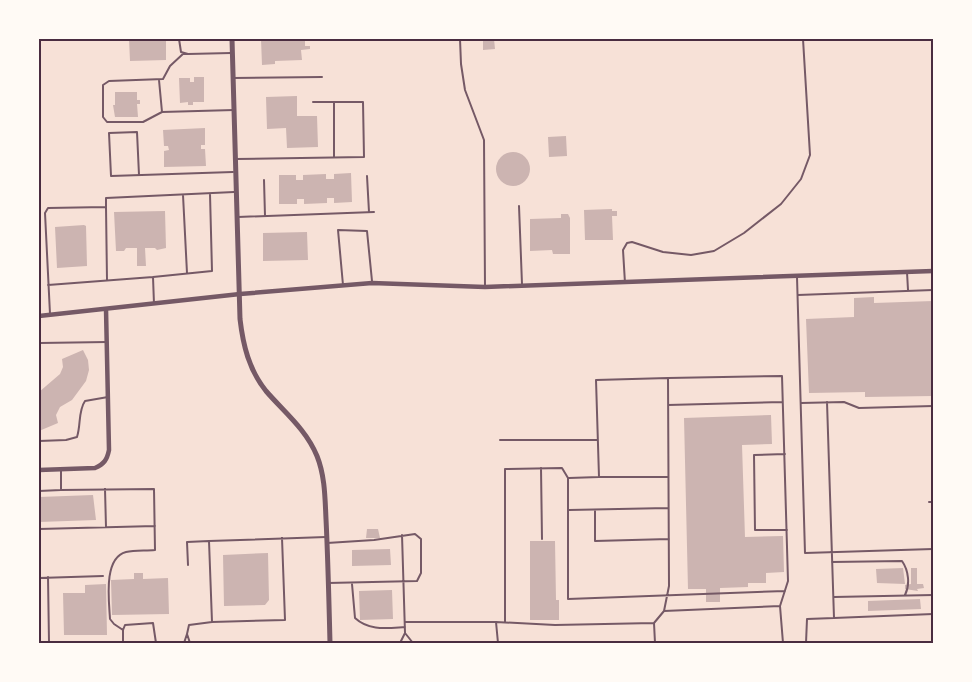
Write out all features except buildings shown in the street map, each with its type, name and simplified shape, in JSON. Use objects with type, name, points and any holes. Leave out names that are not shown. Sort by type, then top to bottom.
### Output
[{"type":"street","points":[[232,39],[243,341],[253,372],[267,392],[304,434],[318,457],[323,477],[330,643]]},
{"type":"street","points":[[39,316],[240,294],[372,283],[485,287],[933,271]]},
{"type":"street","points":[[39,470],[95,468],[107,460],[109,450],[106,309]]},
{"type":"lane","points":[[179,39],[181,52],[184,53]]},
{"type":"lane","points":[[460,39],[465,90],[484,140],[485,287]]},
{"type":"lane","points":[[625,283],[623,250],[627,243],[632,242],[663,252],[691,255],[714,251],[744,233],[781,204],[801,179],[810,155],[803,39]]},
{"type":"lane","points":[[233,53],[184,53],[170,66],[165,77],[159,80],[114,80],[104,83],[103,117],[109,123],[137,123],[147,121],[162,112],[234,111]]},
{"type":"lane","points":[[233,78],[322,77]]},
{"type":"lane","points":[[159,80],[162,112]]},
{"type":"lane","points":[[236,159],[364,157],[363,102],[313,102]]},
{"type":"lane","points":[[334,102],[334,157]]},
{"type":"lane","points":[[139,176],[137,132],[109,134],[111,177],[139,176],[236,172]]},
{"type":"lane","points":[[367,176],[369,212]]},
{"type":"lane","points":[[264,180],[265,216]]},
{"type":"lane","points":[[106,281],[106,198],[237,192]]},
{"type":"lane","points":[[48,285],[212,272],[210,194]]},
{"type":"lane","points":[[183,195],[187,274]]},
{"type":"lane","points":[[519,206],[522,286]]},
{"type":"lane","points":[[50,315],[45,213],[48,208],[106,207]]},
{"type":"lane","points":[[238,217],[374,212]]},
{"type":"lane","points":[[343,285],[338,230],[367,231],[372,283]]},
{"type":"lane","points":[[907,272],[908,291]]},
{"type":"lane","points":[[797,275],[805,554],[933,549]]},
{"type":"lane","points":[[153,277],[154,304]]},
{"type":"lane","points":[[798,295],[933,290]]},
{"type":"lane","points":[[39,382],[40,344],[106,342]]},
{"type":"lane","points":[[599,477],[596,380],[782,376],[788,581],[780,606],[783,643]]},
{"type":"lane","points":[[655,643],[654,622],[664,611],[669,586],[668,378]]},
{"type":"lane","points":[[39,441],[66,440],[76,437],[80,429],[81,406],[85,401],[108,397]]},
{"type":"lane","points":[[668,405],[783,402]]},
{"type":"lane","points":[[827,402],[834,618]]},
{"type":"lane","points":[[801,403],[844,402],[859,408],[933,406]]},
{"type":"lane","points":[[500,440],[597,440]]},
{"type":"lane","points":[[785,454],[754,455],[755,520],[756,530],[787,530]]},
{"type":"lane","points":[[505,622],[505,468],[562,468],[568,478],[568,599],[785,591]]},
{"type":"lane","points":[[541,468],[542,539]]},
{"type":"lane","points":[[61,469],[61,490]]},
{"type":"lane","points":[[568,478],[669,477]]},
{"type":"lane","points":[[105,489],[106,527]]},
{"type":"lane","points":[[39,491],[154,489],[155,550],[125,552],[118,556],[110,572],[110,619],[123,630]]},
{"type":"lane","points":[[569,510],[669,508]]},
{"type":"lane","points":[[594,510],[595,541],[669,539]]},
{"type":"lane","points":[[39,529],[155,526]]},
{"type":"lane","points":[[188,565],[187,542],[282,538],[374,540],[415,534],[421,539],[420,577],[417,580],[328,583]]},
{"type":"lane","points":[[400,643],[405,633],[402,535]]},
{"type":"lane","points":[[184,643],[189,625],[285,620],[282,538]]},
{"type":"lane","points":[[209,541],[212,622]]},
{"type":"lane","points":[[832,562],[902,561],[908,573],[908,587],[904,595]]},
{"type":"lane","points":[[39,578],[103,576]]},
{"type":"lane","points":[[48,578],[49,642]]},
{"type":"lane","points":[[352,583],[355,618],[358,621],[364,625],[376,627],[405,627]]},
{"type":"lane","points":[[833,597],[933,595]]},
{"type":"lane","points":[[664,611],[780,606]]},
{"type":"lane","points":[[806,643],[807,619],[933,614]]},
{"type":"lane","points":[[405,622],[505,622],[555,625],[654,622]]},
{"type":"lane","points":[[496,622],[498,643]]},
{"type":"lane","points":[[123,643],[125,625],[153,623],[156,643]]},
{"type":"lane","points":[[405,633],[413,643]]},
{"type":"lane","points":[[187,634],[190,643]]},
{"type":"lane","points":[[39,642],[96,643]]}]
